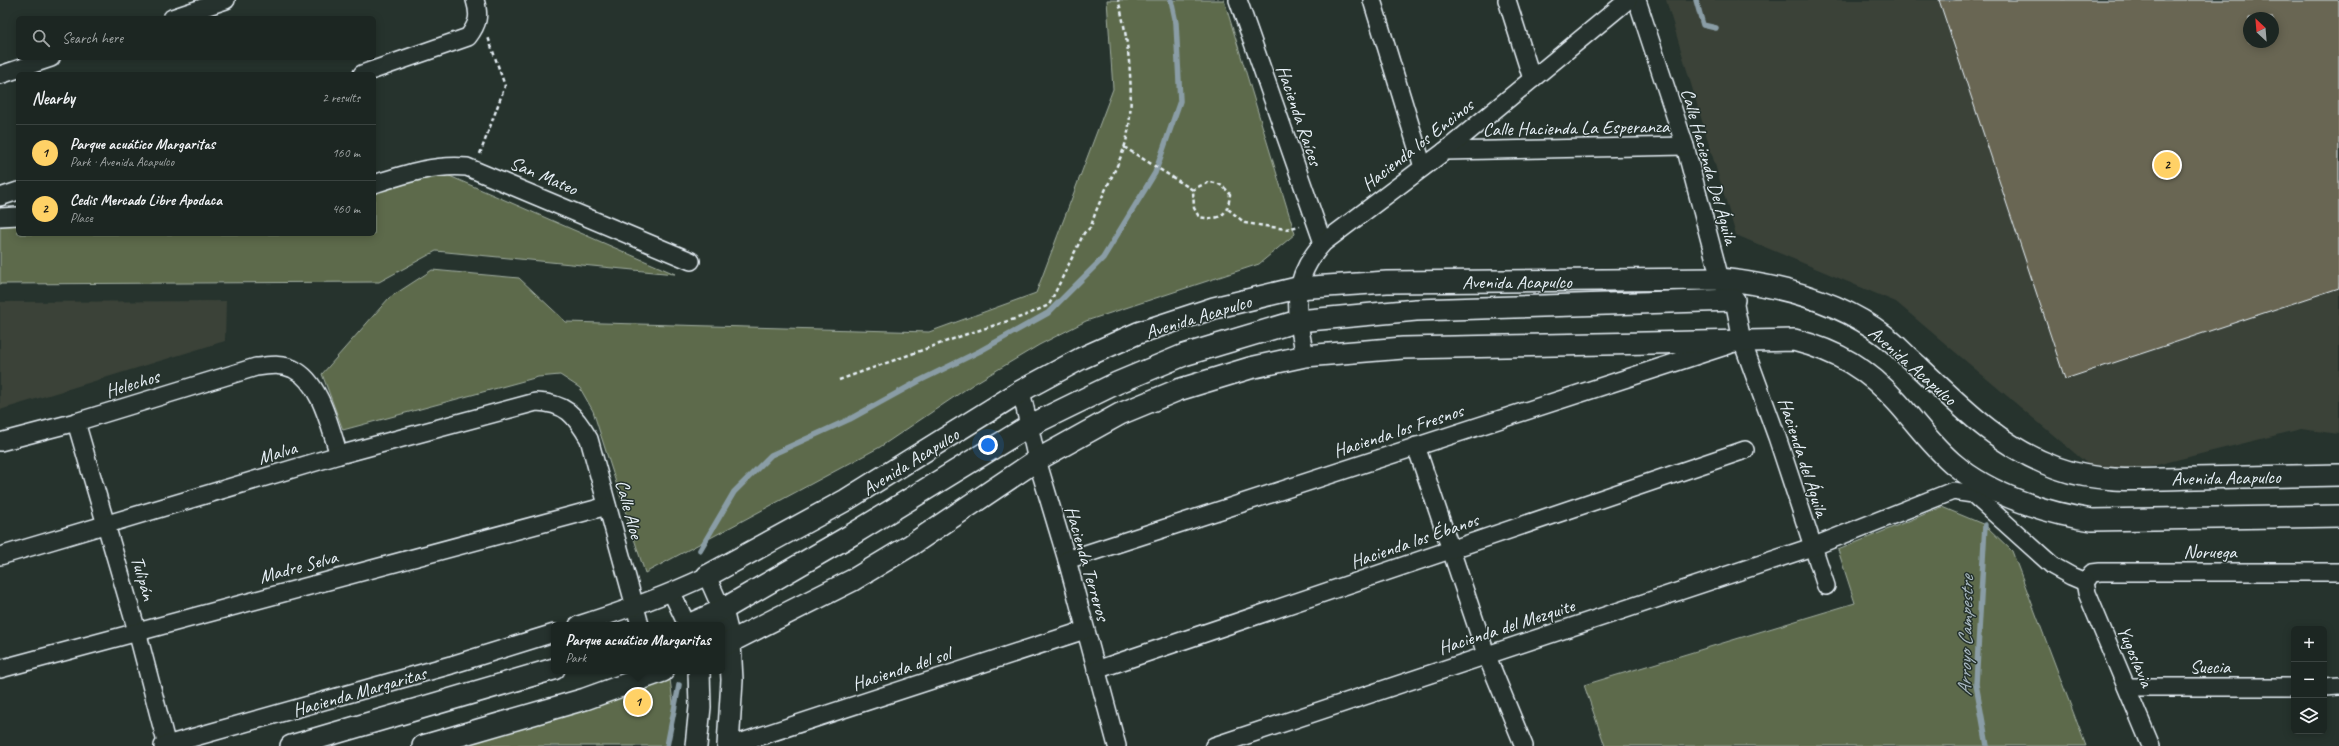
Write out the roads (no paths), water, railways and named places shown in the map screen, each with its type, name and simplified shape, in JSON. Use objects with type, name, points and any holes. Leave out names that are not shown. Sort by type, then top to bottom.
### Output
[{"type":"street","points":[[178,16],[226,0]]},
{"type":"street","points":[[368,72],[468,36],[476,26],[479,12],[475,0]]},
{"type":"street","name":"Hacienda Raíces","points":[[1238,0],[1323,243]]},
{"type":"street","points":[[1372,0],[1423,167]]},
{"type":"street","points":[[1507,0],[1532,80]]},
{"type":"street","name":"Hacienda los Encinos","points":[[1305,356],[1298,321],[1297,288],[1304,269],[1323,243],[1445,151],[1628,0]]},
{"type":"street","name":"Calle Hacienda Del Águila","points":[[1637,0],[1685,146],[1720,279],[1734,300],[1742,341]]},
{"type":"street","points":[[0,75],[45,60]]},
{"type":"street","name":"Calle Hacienda La Esperanza","points":[[1445,151],[1685,146]]},
{"type":"street","name":"San Mateo","points":[[376,183],[404,174],[450,165],[474,169],[691,261]]},
{"type":"street","points":[[0,197],[16,192]]},
{"type":"street","points":[[0,216],[16,216]]},
{"type":"street","name":"Avenida Acapulco","points":[[707,576],[846,500],[1021,391],[1082,358],[1146,331],[1214,308],[1297,288],[1387,282],[1720,279],[1761,283],[1821,300],[1859,319],[1886,336],[1983,428],[2008,445],[2057,468],[2090,477],[2152,479],[2339,475]]},
{"type":"street","name":"Avenida Acapulco","points":[[722,610],[853,534],[1029,426],[1117,383],[1184,355],[1298,321],[1416,310],[1734,300]]},
{"type":"street","name":"Avenida Acapulco","points":[[726,645],[853,580],[911,544],[1037,460],[1120,414],[1178,390],[1250,368],[1305,356],[1403,348],[1794,340],[1820,347],[1849,360],[1876,380],[1898,403],[1924,435],[1956,466],[1980,482],[2022,502],[2065,516],[2092,520],[2339,516]]},
{"type":"street","name":"Hacienda los Fresnos","points":[[1067,560],[1742,341]]},
{"type":"street","name":"Hacienda del Águila","points":[[1742,341],[1777,437],[1826,586]]},
{"type":"street","name":"Helechos","points":[[0,442],[76,422],[256,367],[277,365],[292,368],[306,377],[316,389],[339,455]]},
{"type":"street","name":"Hacienda Terreros","points":[[1021,391],[1037,460],[1067,560],[1118,746]]},
{"type":"street","name":"Malva","points":[[0,556],[339,455],[536,402],[552,402],[567,409]]},
{"type":"street","name":"Calle Aloe","points":[[567,409],[580,424],[589,439],[639,622]]},
{"type":"street","name":"Tulipán","points":[[76,422],[137,631],[165,746]]},
{"type":"street","points":[[1416,446],[1452,549],[1486,654],[1524,746]]},
{"type":"street","name":"Hacienda los Ébanos","points":[[1096,670],[1745,450]]},
{"type":"street","name":"Hacienda del Mezquite","points":[[1214,746],[1486,654],[1812,547],[1953,491],[1961,490],[1973,494],[2053,566],[2085,582]]},
{"type":"street","name":"Madre Selva","points":[[0,669],[607,506]]},
{"type":"street","name":"Noruega","points":[[2085,582],[2092,573],[2100,572],[2339,572]]},
{"type":"street","points":[[588,622],[634,608],[707,576],[722,610],[723,622]]},
{"type":"street","name":"Yugoslavia","points":[[2085,582],[2087,593],[2151,746]]},
{"type":"street","points":[[672,592],[687,622]]},
{"type":"street","points":[[695,622],[722,610]]},
{"type":"street","name":"Hacienda del sol","points":[[729,746],[1085,630]]},
{"type":"street","name":"Hacienda Margaritas","points":[[165,746],[451,665],[551,634]]},
{"type":"street","points":[[726,645],[732,680],[729,746]]},
{"type":"street","name":"Hacienda Margaritas","points":[[291,746],[551,670]]},
{"type":"street","points":[[423,746],[592,696],[651,674]]},
{"type":"street","points":[[696,746],[700,699],[699,674]]},
{"type":"street","points":[[2327,686],[2339,686]]},
{"type":"street","name":"Suecia","points":[[2127,687],[2291,687]]},
{"type":"waterway","points":[[700,550],[734,492],[771,455],[850,419],[919,381],[980,351],[1048,313],[1103,258],[1155,173],[1180,101],[1176,23],[1171,0]]},
{"type":"waterway","name":"Arroyo Campestre","points":[[1696,0],[1703,25],[1716,28]]},
{"type":"waterway","name":"Arroyo Campestre","points":[[1985,525],[1976,684],[1987,746]]},
{"type":"waterway","points":[[667,746],[679,685]]},
{"type":"place","name":"Cedis Mercado Libre Apodaca","points":[[2167,165]]},
{"type":"place","name":"Parque acuático Margaritas","points":[[638,702]]}]
